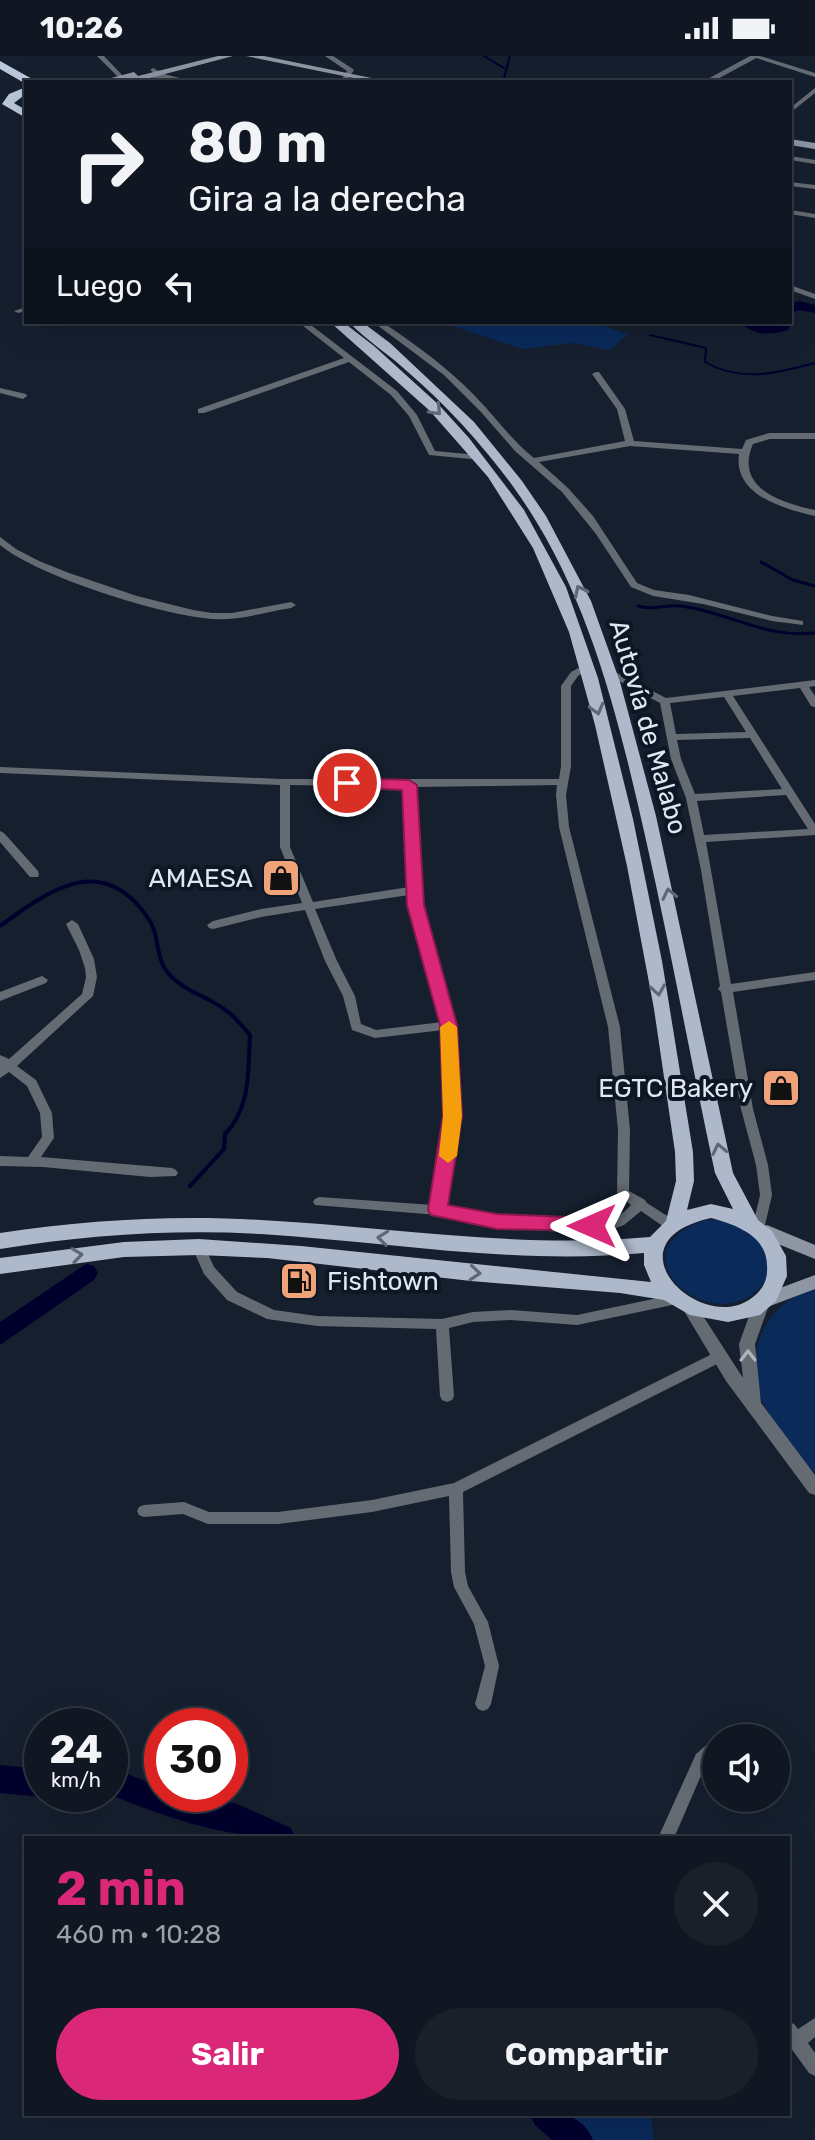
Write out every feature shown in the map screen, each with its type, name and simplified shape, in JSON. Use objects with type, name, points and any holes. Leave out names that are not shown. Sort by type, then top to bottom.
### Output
[{"type":"highway","points":[[0,64],[27,80]]},
{"type":"highway","points":[[0,78],[6,106],[24,118]]},
{"type":"highway","points":[[6,106],[24,92]]},
{"type":"main road","points":[[158,73],[197,56]]},
{"type":"main road","points":[[123,80],[229,56]]},
{"type":"main road","points":[[250,56],[346,79]]},
{"type":"main road","points":[[792,142],[815,146]]},
{"type":"main road","name":"Autovía de Malabo","points":[[338,324],[405,378],[478,458],[498,485],[558,586],[586,667],[627,827],[679,1114],[685,1181],[673,1223]]},
{"type":"main road","name":"Autovía de Malabo","points":[[357,324],[447,399],[477,431],[536,510],[584,599],[611,673],[667,884],[724,1173],[731,1191],[758,1225]]},
{"type":"main road","points":[[678,1300],[658,1278],[653,1261],[656,1244],[673,1223],[711,1211],[758,1225],[815,1252]]},
{"type":"main road","points":[[0,1241],[128,1225],[194,1225],[278,1228],[534,1252],[581,1252],[656,1244]]},
{"type":"main road","points":[[758,1225],[779,1248],[784,1266],[781,1283],[765,1302]]},
{"type":"main road","points":[[0,1266],[85,1253],[198,1247],[311,1255],[473,1273],[604,1281],[726,1314],[815,1282]]},
{"type":"street","points":[[100,56],[123,80]]},
{"type":"street","points":[[328,56],[351,70],[346,79]]},
{"type":"street","points":[[710,80],[754,56],[815,75]]},
{"type":"street","points":[[150,80],[158,73],[184,80]]},
{"type":"street","points":[[792,109],[815,90]]},
{"type":"street","points":[[792,158],[815,162]]},
{"type":"street","points":[[792,184],[815,187]]},
{"type":"street","points":[[792,214],[815,216]]},
{"type":"street","points":[[792,288],[815,297]]},
{"type":"street","points":[[305,324],[407,408],[432,453],[478,458]]},
{"type":"street","points":[[380,324],[426,354],[448,373],[517,450],[569,490],[598,525],[634,585],[643,591],[689,598],[752,617],[800,623]]},
{"type":"street","points":[[201,411],[349,359]]},
{"type":"street","points":[[596,374],[621,409],[630,443]]},
{"type":"street","points":[[0,390],[23,396]]},
{"type":"street","points":[[815,436],[760,437],[749,442],[743,452],[744,475],[757,490],[782,504],[815,513]]},
{"type":"street","points":[[532,461],[630,443],[743,452]]},
{"type":"street","points":[[1,543],[44,569],[183,612],[215,616],[291,605]]},
{"type":"street","points":[[586,667],[574,674],[566,686],[564,827],[614,1027],[624,1130],[623,1193],[673,1223]]},
{"type":"street","points":[[611,673],[665,701],[728,696],[815,683]]},
{"type":"street","points":[[802,684],[815,704]]},
{"type":"street","points":[[728,696],[750,735],[815,832]]},
{"type":"street","points":[[665,701],[671,737],[691,798],[718,929],[724,989],[747,1109],[762,1165],[766,1195],[758,1225]]},
{"type":"street","points":[[671,737],[750,735]]},
{"type":"street","points":[[0,770],[138,779],[409,785],[564,782]]},
{"type":"street","points":[[285,782],[285,847],[331,961],[349,996],[352,1019],[360,1031],[375,1034],[449,1025]]},
{"type":"street","points":[[409,785],[415,905],[449,1025],[452,1116],[438,1210]]},
{"type":"street","points":[[691,798],[787,792]]},
{"type":"street","points":[[699,839],[815,832]]},
{"type":"street","points":[[0,835],[34,874]]},
{"type":"street","points":[[213,925],[310,905],[415,890]]},
{"type":"street","points":[[32,1160],[48,1138],[46,1113],[32,1083],[2,1066],[87,996],[93,982],[91,967],[72,924]]},
{"type":"street","points":[[724,989],[815,976]]},
{"type":"street","points":[[0,997],[42,980]]},
{"type":"street","points":[[0,1161],[32,1160],[130,1172],[172,1173]]},
{"type":"street","points":[[319,1202],[438,1210],[497,1222],[592,1226],[615,1223],[641,1203]]},
{"type":"street","points":[[198,1247],[209,1270],[232,1296],[272,1315],[355,1324],[442,1324],[498,1316],[577,1320],[678,1300],[815,1488]]},
{"type":"street","points":[[754,1408],[747,1344],[765,1302]]},
{"type":"street","points":[[442,1324],[447,1396]]},
{"type":"street","points":[[144,1511],[184,1508],[208,1518],[278,1518],[372,1506],[456,1489],[718,1357]]},
{"type":"street","points":[[456,1489],[461,1587],[481,1622],[492,1666],[483,1704]]},
{"type":"street","points":[[667,1836],[702,1758]]},
{"type":"street","points":[[815,2026],[792,2035],[815,2067]]},
{"type":"shaded area","points":[[446,324],[596,324],[628,334],[610,350],[573,343],[522,349]]},
{"type":"shaded area","points":[[705,1220],[729,1221],[762,1241],[771,1272],[751,1295],[727,1304],[703,1301],[683,1290],[669,1273],[666,1254],[677,1235]]},
{"type":"shaded area","points":[[815,1287],[815,1474],[786,1438],[760,1396],[755,1358],[768,1323],[780,1308]]},
{"type":"shaded area","points":[[546,2116],[651,2116],[654,2140],[569,2140]]},
{"type":"waterway","points":[[484,56],[504,68]]},
{"type":"waterway","points":[[504,80],[510,56]]},
{"type":"waterway","points":[[792,308],[799,305],[815,309]]},
{"type":"waterway","points":[[750,324],[769,330],[784,324]]},
{"type":"waterway","points":[[650,335],[706,348],[705,362],[732,372],[773,373],[815,363]]},
{"type":"waterway","points":[[761,562],[793,580],[815,586]]},
{"type":"waterway","points":[[638,606],[681,606],[763,629],[815,633]]},
{"type":"waterway","points":[[0,926],[58,889],[77,883],[96,882],[114,887],[132,899],[150,921],[161,961],[168,973],[180,984],[228,1012],[250,1035],[248,1075],[240,1112],[225,1134],[224,1149],[190,1186]]},
{"type":"waterway","points":[[0,1335],[86,1273]]},
{"type":"waterway","points":[[0,1779],[24,1781]]},
{"type":"waterway","points":[[128,1788],[183,1810],[235,1817],[277,1836]]},
{"type":"waterway","points":[[548,2116],[577,2140]]},
{"type":"slow traffic","points":[[448,1156],[452,1116],[449,1027]]},
{"type":"place","name":"AMAESA","points":[[281,878]]},
{"type":"place","name":"EGTC Bakery","points":[[781,1088]]},
{"type":"place","name":"Fishtown","points":[[299,1281]]},
{"type":"route","points":[[347,783],[409,785],[415,905],[449,1025],[452,1116],[438,1210],[497,1222],[592,1226]]}]
